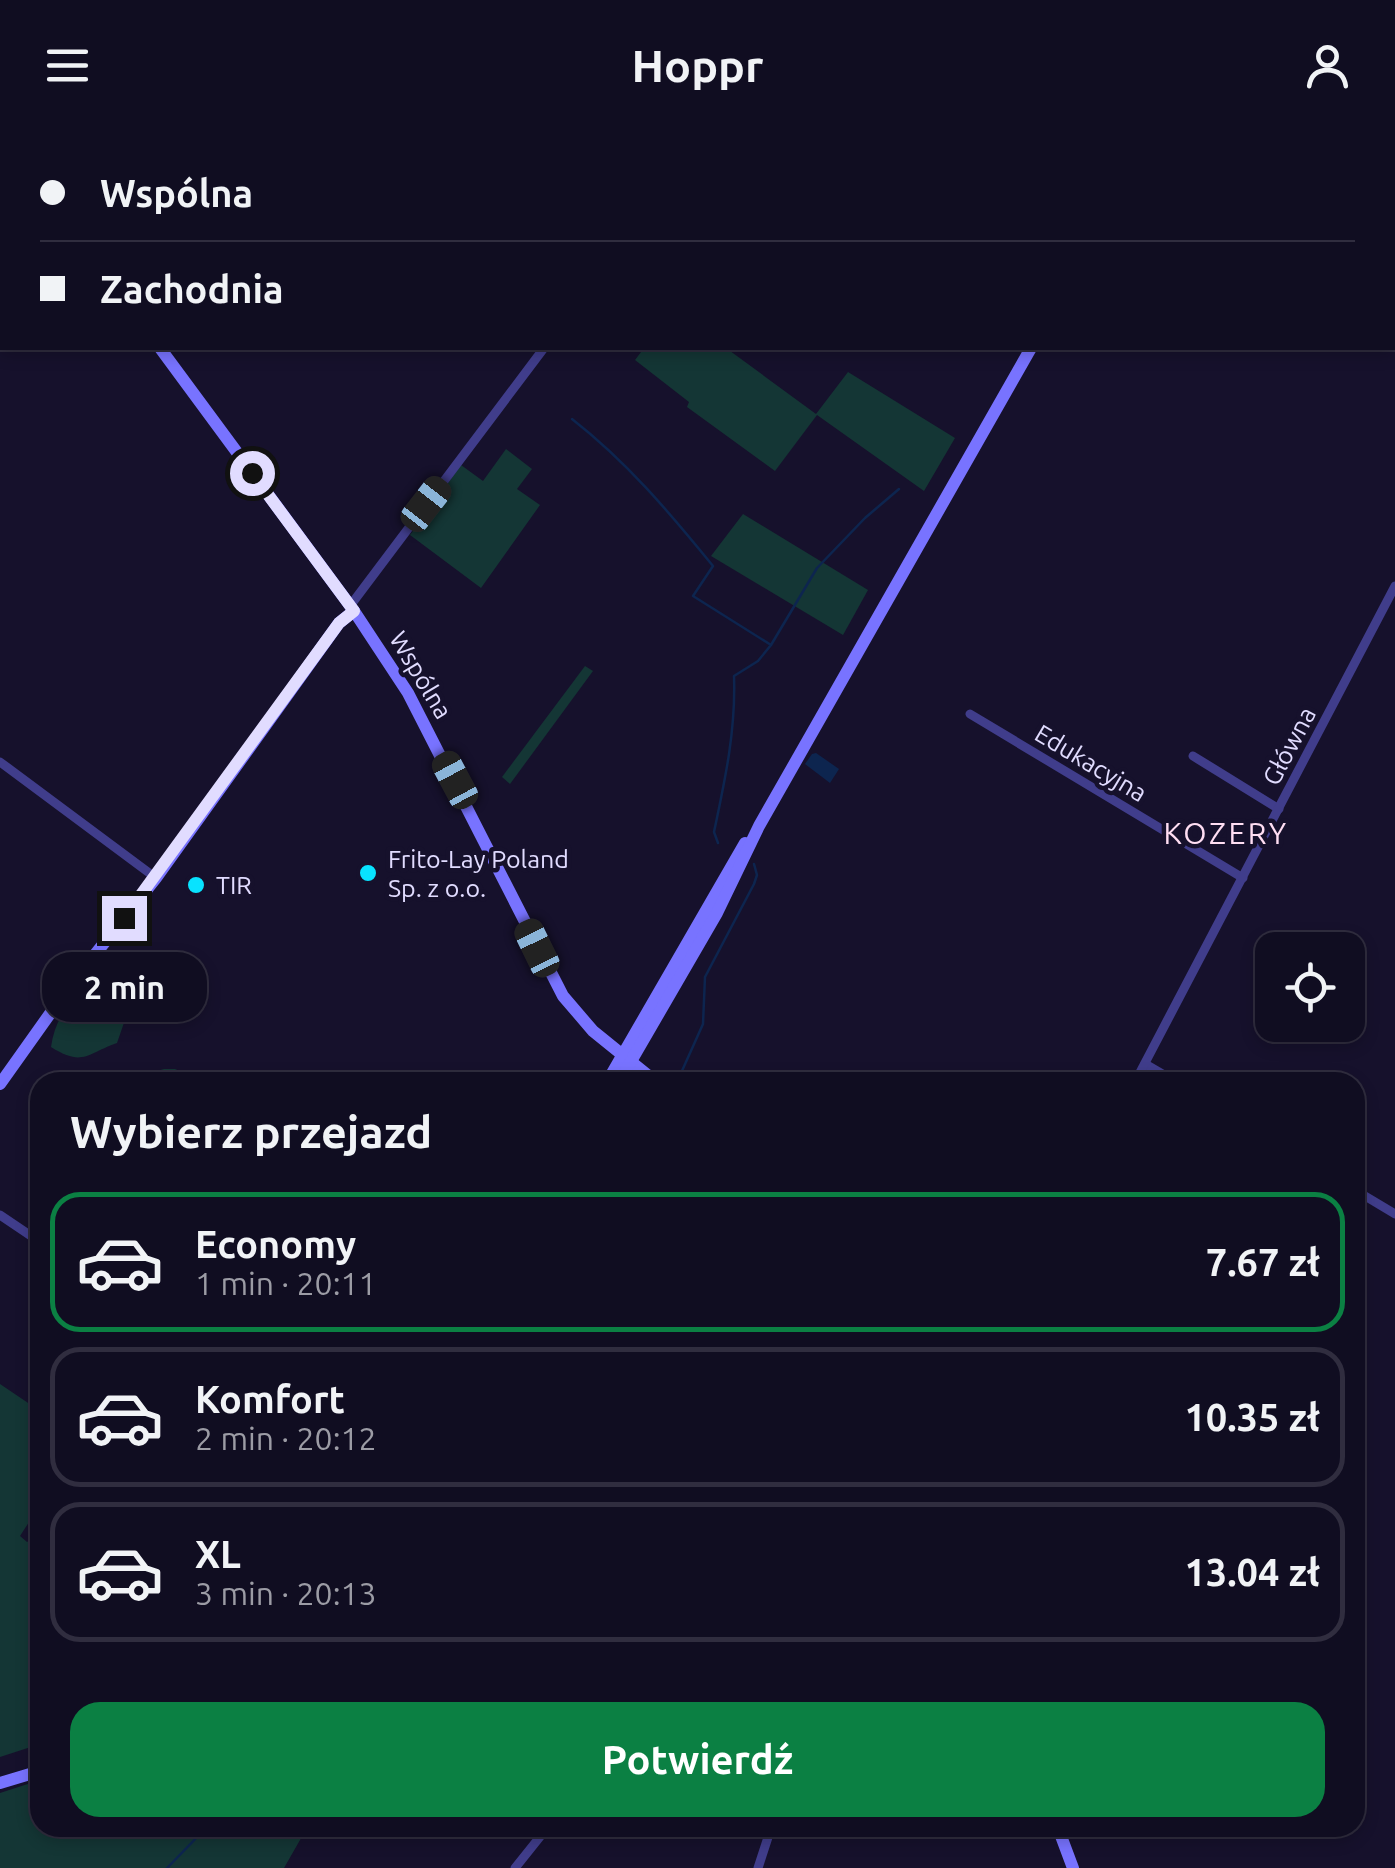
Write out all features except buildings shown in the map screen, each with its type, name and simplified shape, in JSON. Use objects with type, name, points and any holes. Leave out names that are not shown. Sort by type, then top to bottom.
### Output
[{"type":"street","name":"Wspólna","points":[[161,350],[352,608],[430,733],[563,996],[582,1020],[643,1072]]},
{"type":"street","points":[[0,1084],[69,987],[156,878],[543,350]]},
{"type":"street","points":[[622,1072],[706,906],[759,826],[1030,350]]},
{"type":"street","name":"Główna","points":[[1142,1072],[1395,586]]},
{"type":"street","name":"Edukacyjna","points":[[970,714],[1243,878]]},
{"type":"street","points":[[1193,756],[1279,809]]},
{"type":"street","points":[[0,762],[156,878]]},
{"type":"street","points":[[616,1072],[627,1059]]},
{"type":"street","points":[[1146,1064],[1159,1072]]},
{"type":"street","points":[[1365,1196],[1395,1214]]},
{"type":"street","points":[[0,1215],[30,1235]]},
{"type":"street","points":[[0,1783],[30,1774]]},
{"type":"street","points":[[515,1868],[540,1837]]},
{"type":"street","points":[[758,1868],[768,1837]]},
{"type":"street","points":[[1061,1837],[1073,1868]]},
{"type":"green space","points":[[642,350],[729,350],[816,414],[848,372],[955,438],[924,491],[817,415],[775,471],[687,407],[689,402],[635,360]]},
{"type":"green space","points":[[506,449],[532,469],[517,489],[540,505],[481,588],[410,535],[461,465],[483,481]]},
{"type":"green space","points":[[743,514],[868,590],[843,635],[711,556]]},
{"type":"green space","points":[[585,666],[593,671],[510,784],[502,777]]},
{"type":"green space","points":[[92,980],[105,981],[150,1009],[149,1016],[135,1010],[127,1014],[117,1043],[84,1057],[70,1056],[51,1047],[53,1037],[65,1009]]},
{"type":"green space","points":[[0,1384],[30,1404],[30,1520],[20,1536],[30,1540],[30,1747],[0,1757]]},
{"type":"green space","points":[[30,1783],[30,1837],[302,1837],[284,1868],[0,1868],[0,1793]]},
{"type":"water","points":[[816,753],[839,769],[830,783],[805,764]]},
{"type":"waterway","points":[[572,419],[629,470],[713,566],[693,596],[771,645],[758,661],[734,676],[731,735],[714,832],[718,843]]},
{"type":"waterway","points":[[771,645],[817,568],[899,489]]},
{"type":"waterway","points":[[681,1072],[703,1024],[705,977],[754,884],[754,864]]},
{"type":"waterway","points":[[167,1868],[197,1837]]},
{"type":"place","name":"Frito-Lay Poland Sp. z o.o.","points":[[368,873]]},
{"type":"place","name":"TIR","points":[[196,885]]},
{"type":"district","name":"KOZERY","points":[[1226,833]]},
{"type":"route","points":[[124,918],[339,623],[354,611],[252,473]]}]
